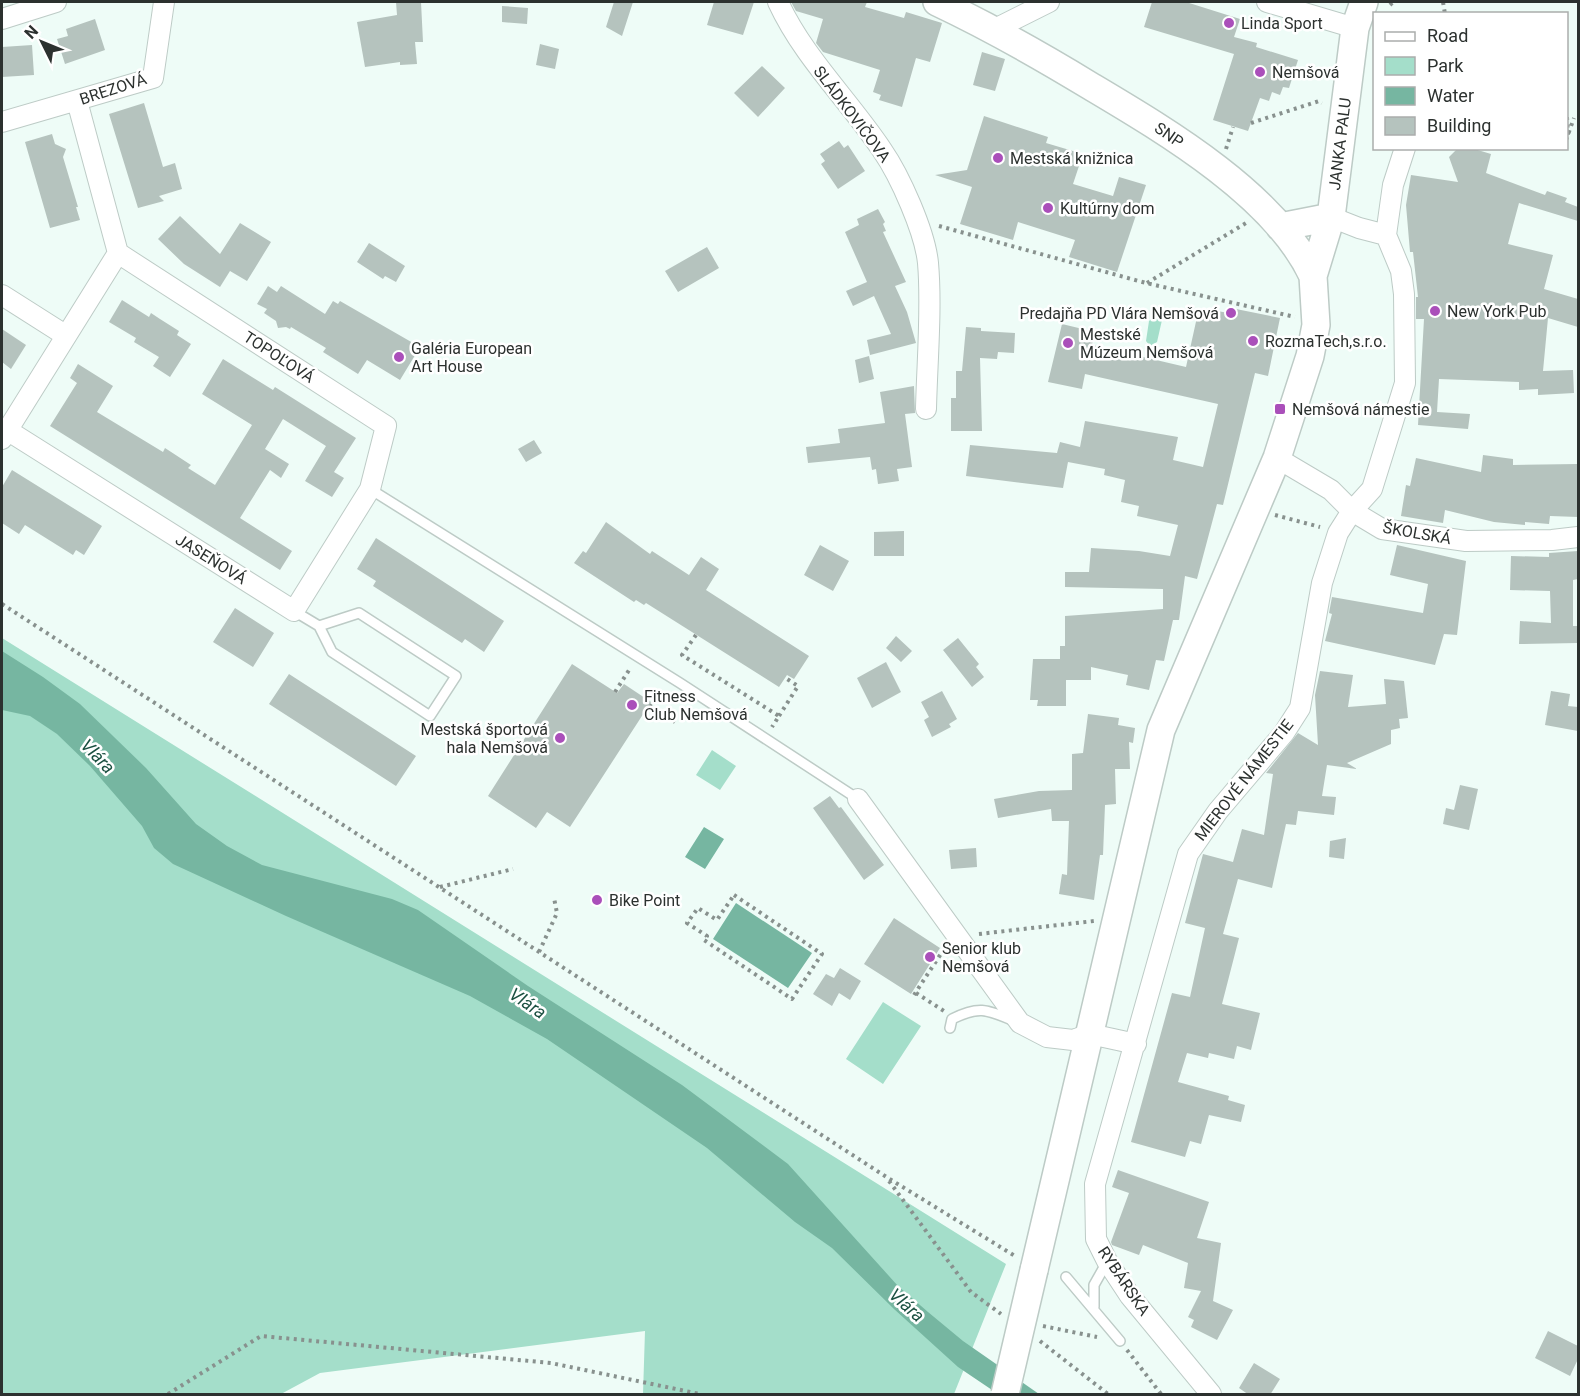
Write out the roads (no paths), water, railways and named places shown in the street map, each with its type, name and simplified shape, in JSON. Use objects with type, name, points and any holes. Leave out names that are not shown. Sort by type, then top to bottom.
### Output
[{"type":"main road","name":"SNP","points":[[937,2],[995,29],[1162,129],[1218,171],[1280,227],[1305,259],[1313,276]]},
{"type":"main road","name":"JANKA PALU","points":[[1331,217],[1355,28],[1382,3]]},
{"type":"main road","points":[[1005,1395],[1027,1265],[1090,1034],[1161,730],[1277,458],[1310,356],[1316,325],[1313,276],[1331,217],[1280,227]]},
{"type":"street","points":[[2,19],[56,2]]},
{"type":"street","name":"BREZOVÁ","points":[[2,122],[153,78],[164,2]]},
{"type":"street","name":"SLÁDKOVIČOVA","points":[[778,2],[791,29],[812,61],[884,151],[918,220],[928,262],[926,409]]},
{"type":"street","points":[[995,29],[1049,2]]},
{"type":"street","points":[[1267,2],[1355,28]]},
{"type":"street","points":[[4,434],[118,253],[77,101]]},
{"type":"street","name":"MIEROVÉ NÁMESTIE","points":[[1136,1044],[1192,847],[1218,811],[1284,733],[1300,708],[1322,583],[1338,532],[1352,511],[1372,489],[1405,383],[1404,294],[1401,271],[1389,242],[1393,185],[1404,150]]},
{"type":"street","points":[[1331,217],[1389,242]]},
{"type":"street","name":"TOPOĽOVÁ","points":[[118,253],[386,426],[370,489]]},
{"type":"street","points":[[2,295],[65,335]]},
{"type":"street","name":"JASEŇOVÁ","points":[[4,434],[294,611]]},
{"type":"street","name":"ŠKOLSKÁ","points":[[1277,458],[1331,490],[1352,511],[1382,529],[1466,541],[1552,540],[1578,537]]},
{"type":"street","points":[[294,611],[370,489]]},
{"type":"street","points":[[858,799],[1020,1023],[1047,1037],[1073,1040],[1090,1034],[1136,1044]]},
{"type":"street","name":"RYBÁRSKA","points":[[1136,1044],[1095,1184],[1096,1239],[1107,1261],[1130,1296],[1211,1395]]},
{"type":"lane","points":[[370,489],[638,657],[858,799]]},
{"type":"lane","points":[[294,611],[319,626],[332,652],[430,716],[456,675],[359,613],[319,626]]},
{"type":"lane","points":[[950,1029],[955,1018],[971,1009],[1020,1023]]},
{"type":"lane","points":[[1094,1310],[1092,1298],[1094,1285],[1107,1261]]},
{"type":"lane","points":[[1066,1276],[1120,1341]]},
{"type":"water","name":"Vlára","points":[[2,651],[80,704],[146,768],[196,824],[227,846],[262,865],[392,899],[418,910],[528,986],[682,1085],[788,1164],[898,1286],[928,1312],[963,1341],[1039,1394],[998,1394],[958,1367],[832,1248],[795,1222],[707,1148],[547,1039],[470,996],[173,864],[154,848],[142,826],[90,766],[57,734],[30,716],[2,710]]},
{"type":"water","points":[[704,827],[724,839],[705,869],[685,857]]},
{"type":"water","points":[[736,903],[812,953],[788,988],[713,939]]},
{"type":"place","name":"Linda Sport","points":[[1229,23]]},
{"type":"place","name":"Nemšová","points":[[1260,72]]},
{"type":"place","name":"Mestská knižnica","points":[[998,158]]},
{"type":"place","name":"Kultúrny dom","points":[[1048,208]]},
{"type":"place","name":"New York Pub","points":[[1435,311]]},
{"type":"place","name":"Predajňa PD Vlára Nemšová","points":[[1231,313]]},
{"type":"place","name":"RozmaTech,s.r.o.","points":[[1253,341]]},
{"type":"place","name":"Mestské Múzeum Nemšová","points":[[1068,343]]},
{"type":"place","name":"Galéria European Art House","points":[[399,357]]},
{"type":"place","name":"Nemšová námestie","points":[[1280,409]]},
{"type":"place","name":"Fitness Club Nemšová","points":[[632,705]]},
{"type":"place","name":"Mestská športová hala Nemšová","points":[[560,738]]},
{"type":"place","name":"Bike Point","points":[[597,900]]},
{"type":"place","name":"Senior klub Nemšová","points":[[930,957]]}]
